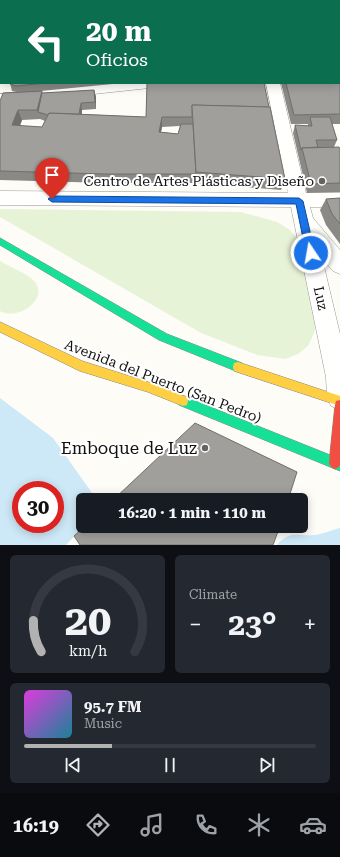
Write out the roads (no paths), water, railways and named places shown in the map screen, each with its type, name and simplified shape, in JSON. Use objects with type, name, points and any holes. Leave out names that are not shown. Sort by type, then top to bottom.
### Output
[{"type":"main road","points":[[0,242],[163,337],[241,368],[340,401]]},
{"type":"main road","name":"Avenida del Puerto (San Pedro)","points":[[0,327],[80,366],[148,387],[337,464]]},
{"type":"main road","points":[[337,464],[340,405]]},
{"type":"street","points":[[8,84],[1,100],[150,84]]},
{"type":"street","name":"Luz","points":[[273,84],[338,377],[340,397]]},
{"type":"street","points":[[0,198],[301,212],[340,200]]},
{"type":"street","points":[[301,212],[340,264]]},
{"type":"water","points":[[0,398],[53,438],[92,493],[76,493],[76,533],[77,533],[66,545],[0,545]]},
{"type":"water","points":[[340,528],[340,545],[277,545],[290,535],[315,535]]},
{"type":"place","name":"Centro de Artes Plásticas y Diseño","points":[[322,181]]},
{"type":"place","name":"Emboque de Luz","points":[[205,448]]}]
